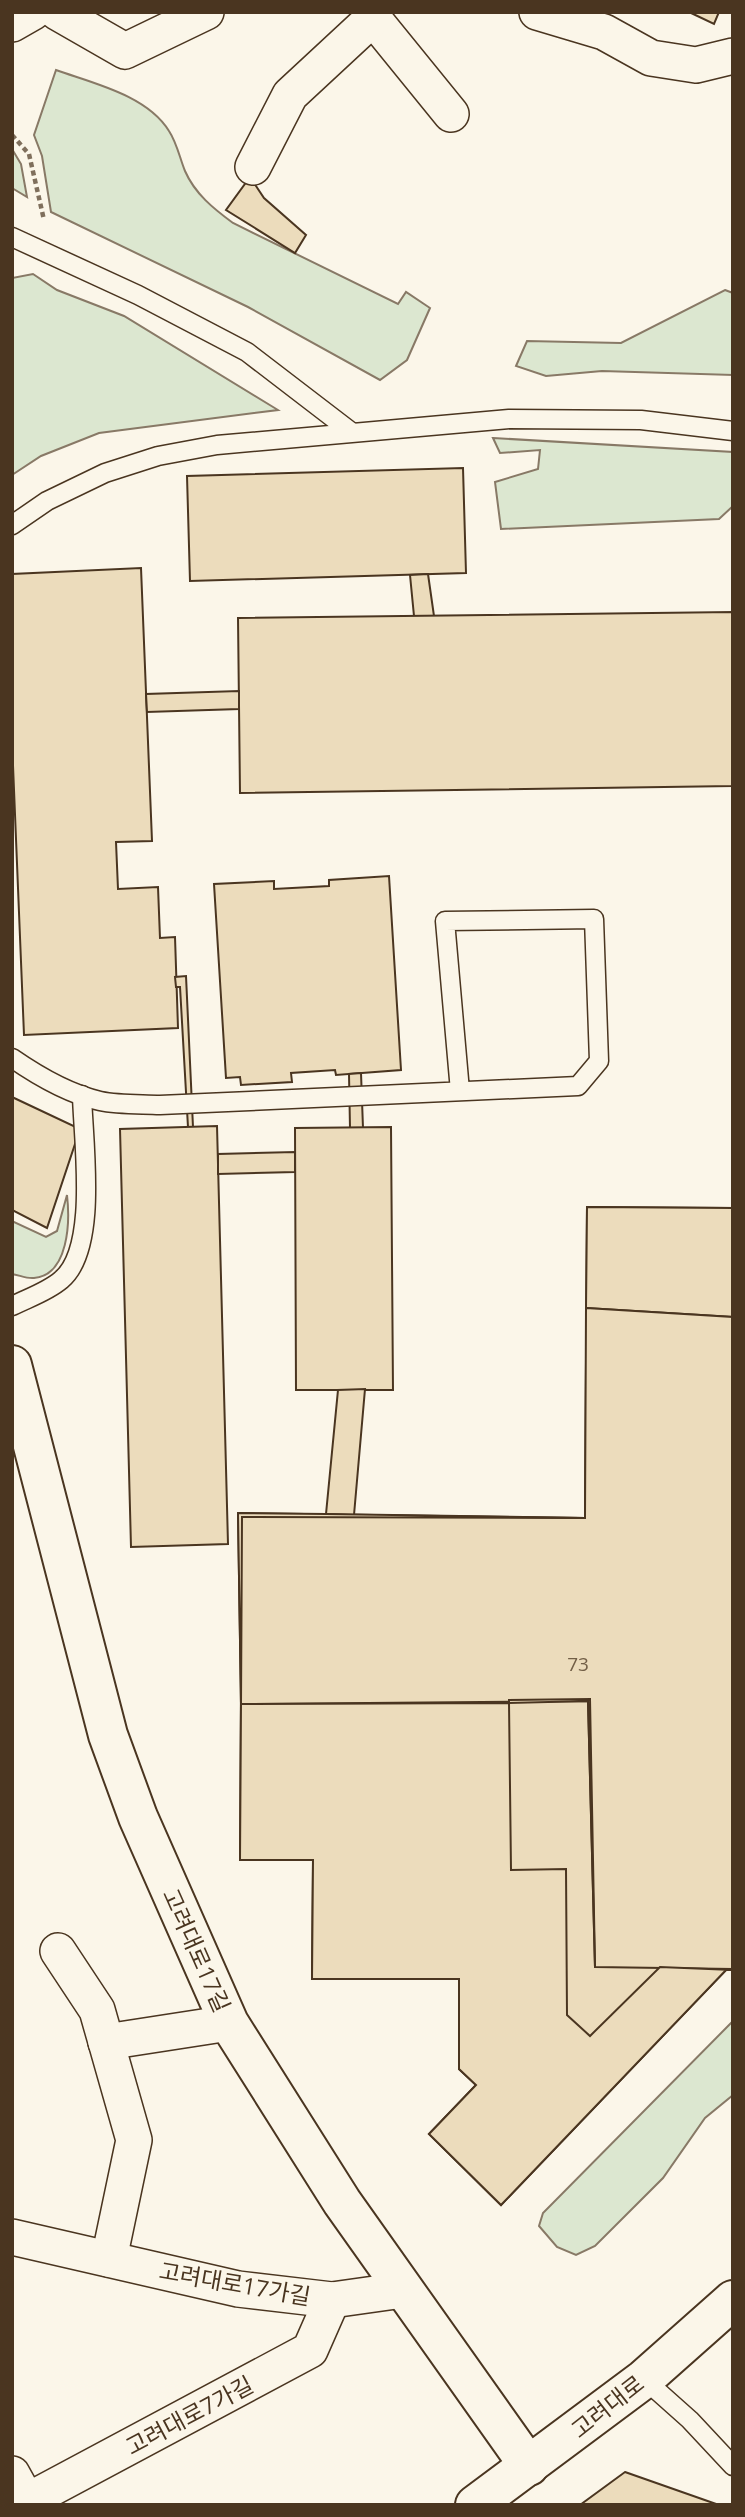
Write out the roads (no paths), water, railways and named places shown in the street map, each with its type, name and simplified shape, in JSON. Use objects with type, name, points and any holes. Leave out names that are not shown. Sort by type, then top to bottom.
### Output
[{"type":"street","points":[[12,24],[33,12]]},
{"type":"street","points":[[57,12],[124,51],[206,12]]},
{"type":"street","points":[[537,12],[604,32],[651,58],[696,65],[733,56]]},
{"type":"street","points":[[253,167],[290,95],[372,15],[450,114]]},
{"type":"street","name":"고려대로17길","points":[[12,1365],[108,1735],[138,1817],[229,2023],[342,2202],[529,2466]]},
{"type":"street","points":[[58,1951],[97,2010],[134,2140],[109,2259]]},
{"type":"street","points":[[106,2042],[229,2023]]},
{"type":"street","name":"고려대로17가길","points":[[12,2237],[238,2289],[332,2300],[403,2290]]},
{"type":"street","name":"고려대로7가길","points":[[20,2493],[310,2350],[332,2300]]},
{"type":"street","name":"고려대로","points":[[475,2505],[644,2379],[733,2300]]},
{"type":"lane","points":[[12,237],[138,295],[247,352],[350,431]]},
{"type":"lane","points":[[12,524],[47,500],[105,473],[158,456],[217,445],[350,431],[509,419],[641,420],[733,431]]},
{"type":"lane","points":[[12,1058],[82,1095],[101,1101],[160,1105],[579,1086],[599,1060],[594,919],[445,921],[460,1091]]},
{"type":"lane","points":[[12,1306],[63,1279],[84,1237],[86,1215],[82,1095]]},
{"type":"lane","points":[[644,2379],[690,2420],[733,2466]]}]
